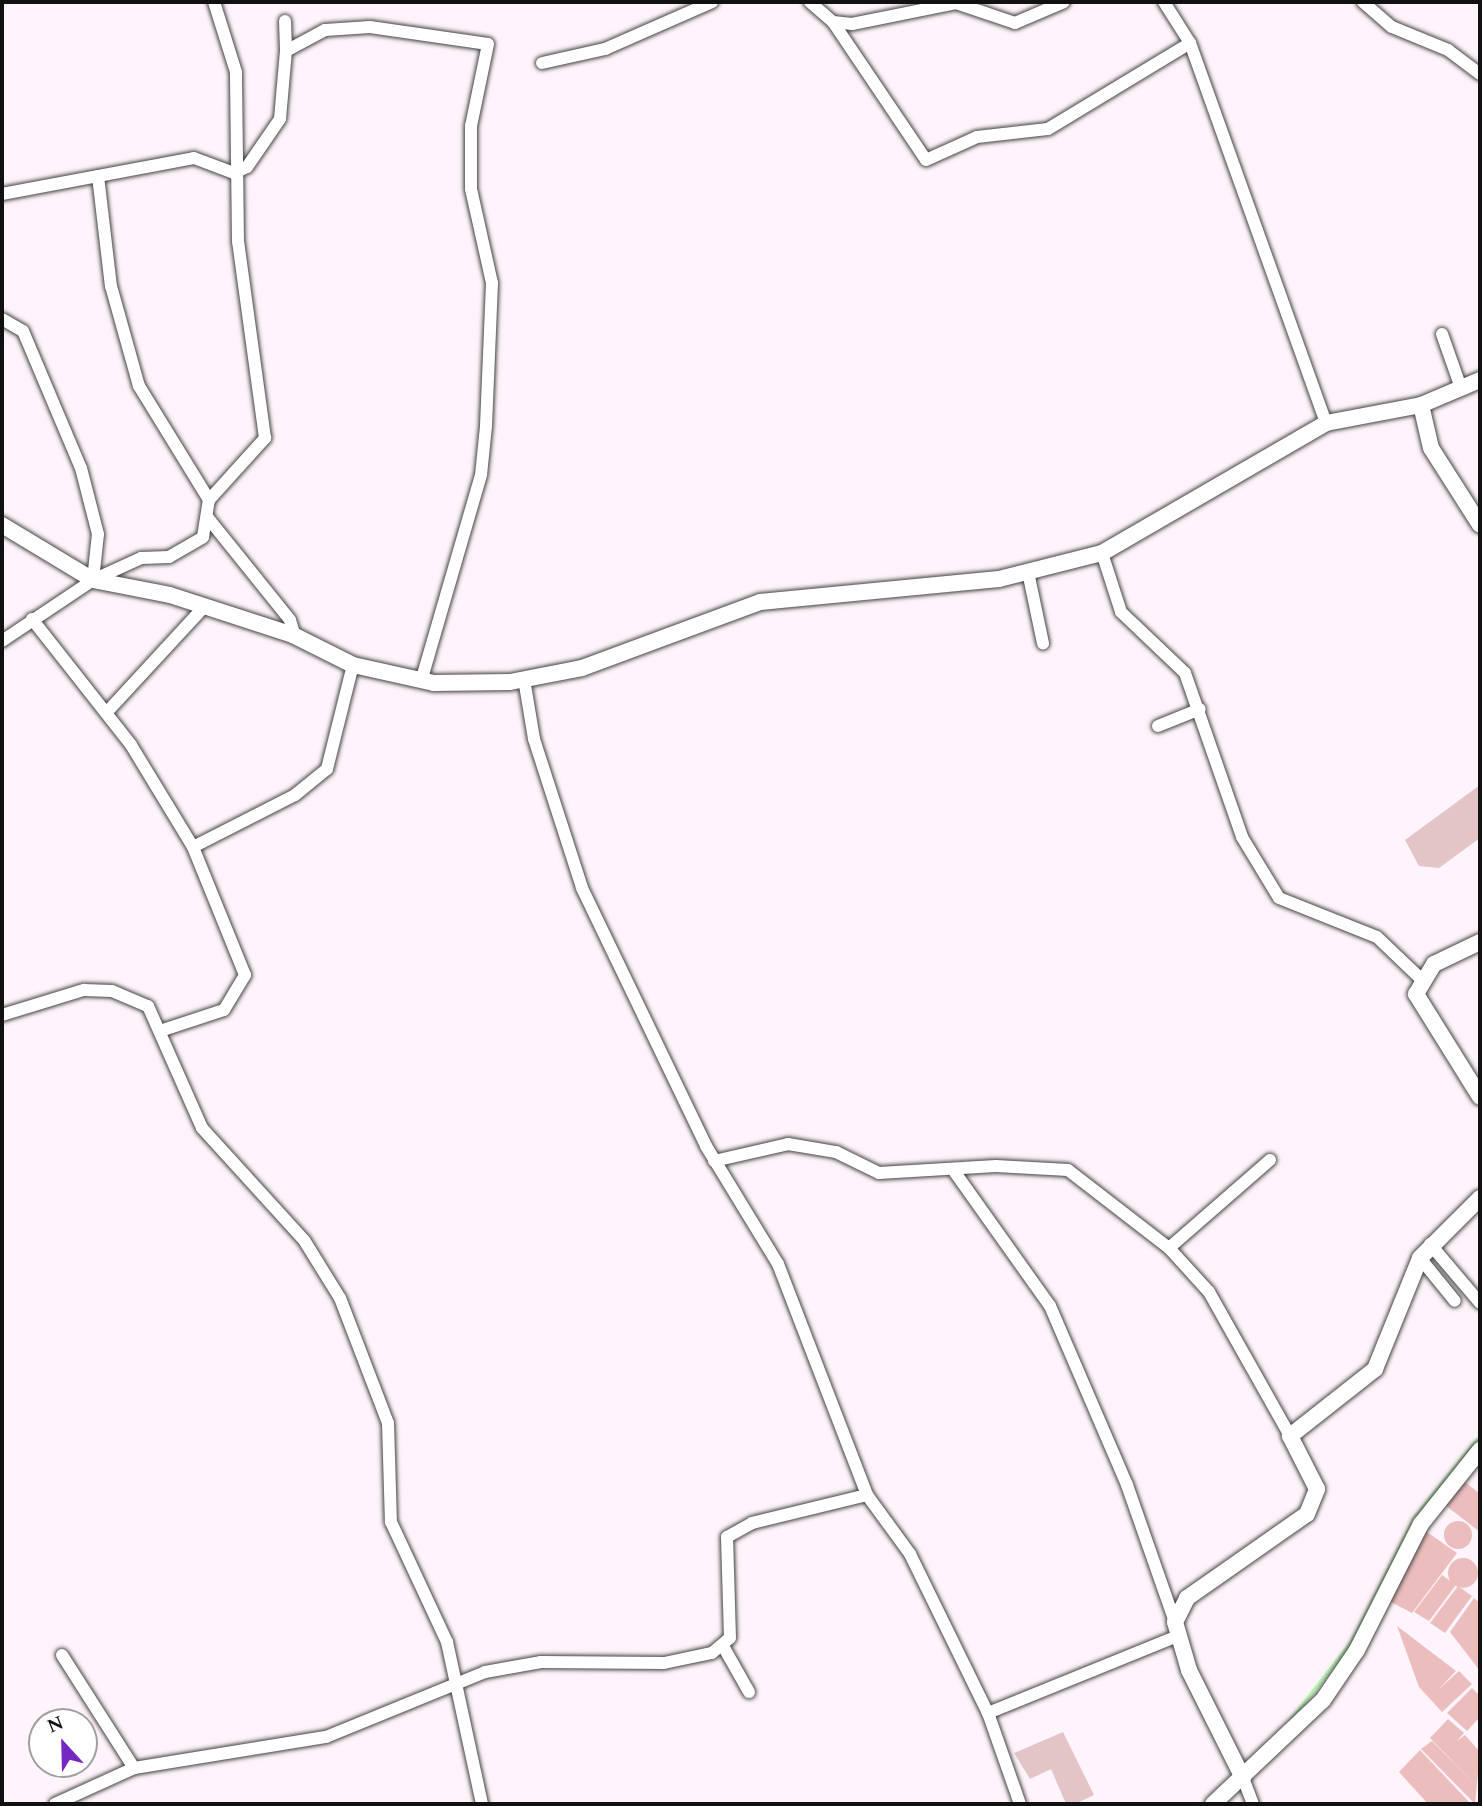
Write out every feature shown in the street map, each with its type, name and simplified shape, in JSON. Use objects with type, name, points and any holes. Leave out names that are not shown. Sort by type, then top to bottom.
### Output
[{"type":"street","points":[[209,500],[265,438],[244,304],[234,173],[236,72],[214,2]]},
{"type":"street","points":[[542,63],[580,58],[712,2]]},
{"type":"street","points":[[810,2],[833,22],[926,160],[977,137],[1048,129],[1190,43]]},
{"type":"street","points":[[833,22],[852,24],[956,3],[1015,23],[1064,2]]},
{"type":"street","points":[[1164,2],[1190,43],[1326,423]]},
{"type":"street","points":[[1363,2],[1392,26],[1448,50],[1480,74]]},
{"type":"street","points":[[234,173],[259,156],[280,118],[286,51],[285,20]]},
{"type":"street","points":[[286,51],[325,30],[370,27],[477,38],[489,46],[471,126],[471,189],[491,272],[486,426],[481,475],[421,681]]},
{"type":"street","points":[[2,194],[194,159],[234,173]]},
{"type":"street","points":[[2,641],[93,580],[141,558],[169,557],[189,548],[203,537],[208,518],[209,500],[139,386],[111,286],[98,176]]},
{"type":"street","points":[[2,319],[23,331],[81,468],[98,534],[93,580]]},
{"type":"street","points":[[1442,334],[1461,388]]},
{"type":"street","points":[[2,525],[93,580],[170,595],[202,609],[295,636],[353,665],[421,681],[470,685],[524,679],[582,668],[760,602],[918,590],[1028,572],[1102,553],[1326,423],[1421,405],[1480,380]]},
{"type":"street","points":[[1421,405],[1431,447],[1480,525]]},
{"type":"street","points":[[208,518],[290,620],[295,636]]},
{"type":"street","points":[[1102,553],[1121,611],[1185,673],[1200,709],[1242,836],[1279,898],[1377,937],[1421,979]]},
{"type":"street","points":[[1028,572],[1043,643]]},
{"type":"street","points":[[107,712],[202,609]]},
{"type":"street","points":[[32,619],[107,712],[193,847],[245,975],[224,1010],[163,1030]]},
{"type":"street","points":[[193,847],[295,795],[327,769],[353,665]]},
{"type":"street","points":[[524,679],[534,739],[582,888],[714,1161],[778,1264],[867,1495],[910,1554],[988,1713],[1020,1804]]},
{"type":"street","points":[[1158,726],[1200,709]]},
{"type":"street","points":[[1480,942],[1434,964],[1421,979],[1416,994],[1423,1010],[1480,1097]]},
{"type":"street","points":[[2,1015],[85,990],[112,991],[148,1006],[163,1030],[202,1128],[304,1240],[358,1336],[388,1423],[391,1522],[435,1606],[456,1684],[482,1804]]},
{"type":"street","points":[[714,1161],[788,1144],[836,1152],[879,1173],[954,1171],[996,1166],[1068,1170],[1169,1248],[1209,1292],[1290,1436],[1317,1499],[1277,1538],[1187,1598],[1175,1629],[988,1713]]},
{"type":"street","points":[[1169,1248],[1270,1160]]},
{"type":"street","points":[[954,1171],[1050,1306],[1127,1485],[1175,1629],[1253,1804]]},
{"type":"street","points":[[1290,1436],[1375,1369],[1420,1258],[1430,1244],[1480,1198]]},
{"type":"street","points":[[1430,1244],[1480,1303]]},
{"type":"street","points":[[1420,1258],[1455,1301]]},
{"type":"street","points":[[1213,1804],[1322,1700],[1357,1650],[1421,1524],[1480,1450]]},
{"type":"street","points":[[55,1804],[134,1768],[326,1737],[456,1684],[541,1662],[664,1663],[723,1646],[730,1638],[727,1537],[752,1523],[867,1495]]},
{"type":"street","points":[[723,1646],[749,1692]]},
{"type":"street","points":[[62,1655],[134,1768]]},
{"type":"shaded area","points":[[1480,785],[1480,838],[1439,868],[1419,866],[1405,840]]},
{"type":"shaded area","points":[[1464,1481],[1480,1494],[1480,1532],[1445,1505]]},
{"type":"shaded area","points":[[1458,1521],[1468,1525],[1472,1535],[1468,1545],[1458,1549],[1448,1545],[1444,1535],[1448,1525]]},
{"type":"shaded area","points":[[1424,1530],[1457,1553],[1412,1613],[1387,1600]]},
{"type":"shaded area","points":[[1463,1558],[1474,1562],[1478,1573],[1474,1584],[1463,1588],[1452,1584],[1448,1573],[1452,1562]]},
{"type":"shaded area","points":[[1442,1575],[1456,1585],[1429,1621],[1414,1612]]},
{"type":"shaded area","points":[[1458,1586],[1472,1596],[1445,1633],[1430,1623]]},
{"type":"shaded area","points":[[1474,1598],[1480,1603],[1480,1671],[1450,1632]]},
{"type":"shaded area","points":[[1397,1626],[1456,1671],[1439,1689],[1459,1671],[1472,1684],[1442,1712],[1419,1687]]},
{"type":"shaded area","points":[[1472,1688],[1480,1696],[1480,1717],[1467,1731],[1447,1713]]},
{"type":"shaded area","points":[[1448,1719],[1464,1733],[1457,1741],[1465,1735],[1480,1752],[1475,1804],[1421,1749],[1432,1741],[1476,1785],[1430,1738]]},
{"type":"shaded area","points":[[1063,1732],[1094,1795],[1075,1804],[1066,1804],[1051,1769],[1030,1779],[1014,1753]]},
{"type":"shaded area","points":[[1420,1750],[1471,1804],[1428,1804],[1399,1772]]},
{"type":"waterway","points":[[1291,1720],[1352,1642],[1416,1516],[1480,1437]]}]
